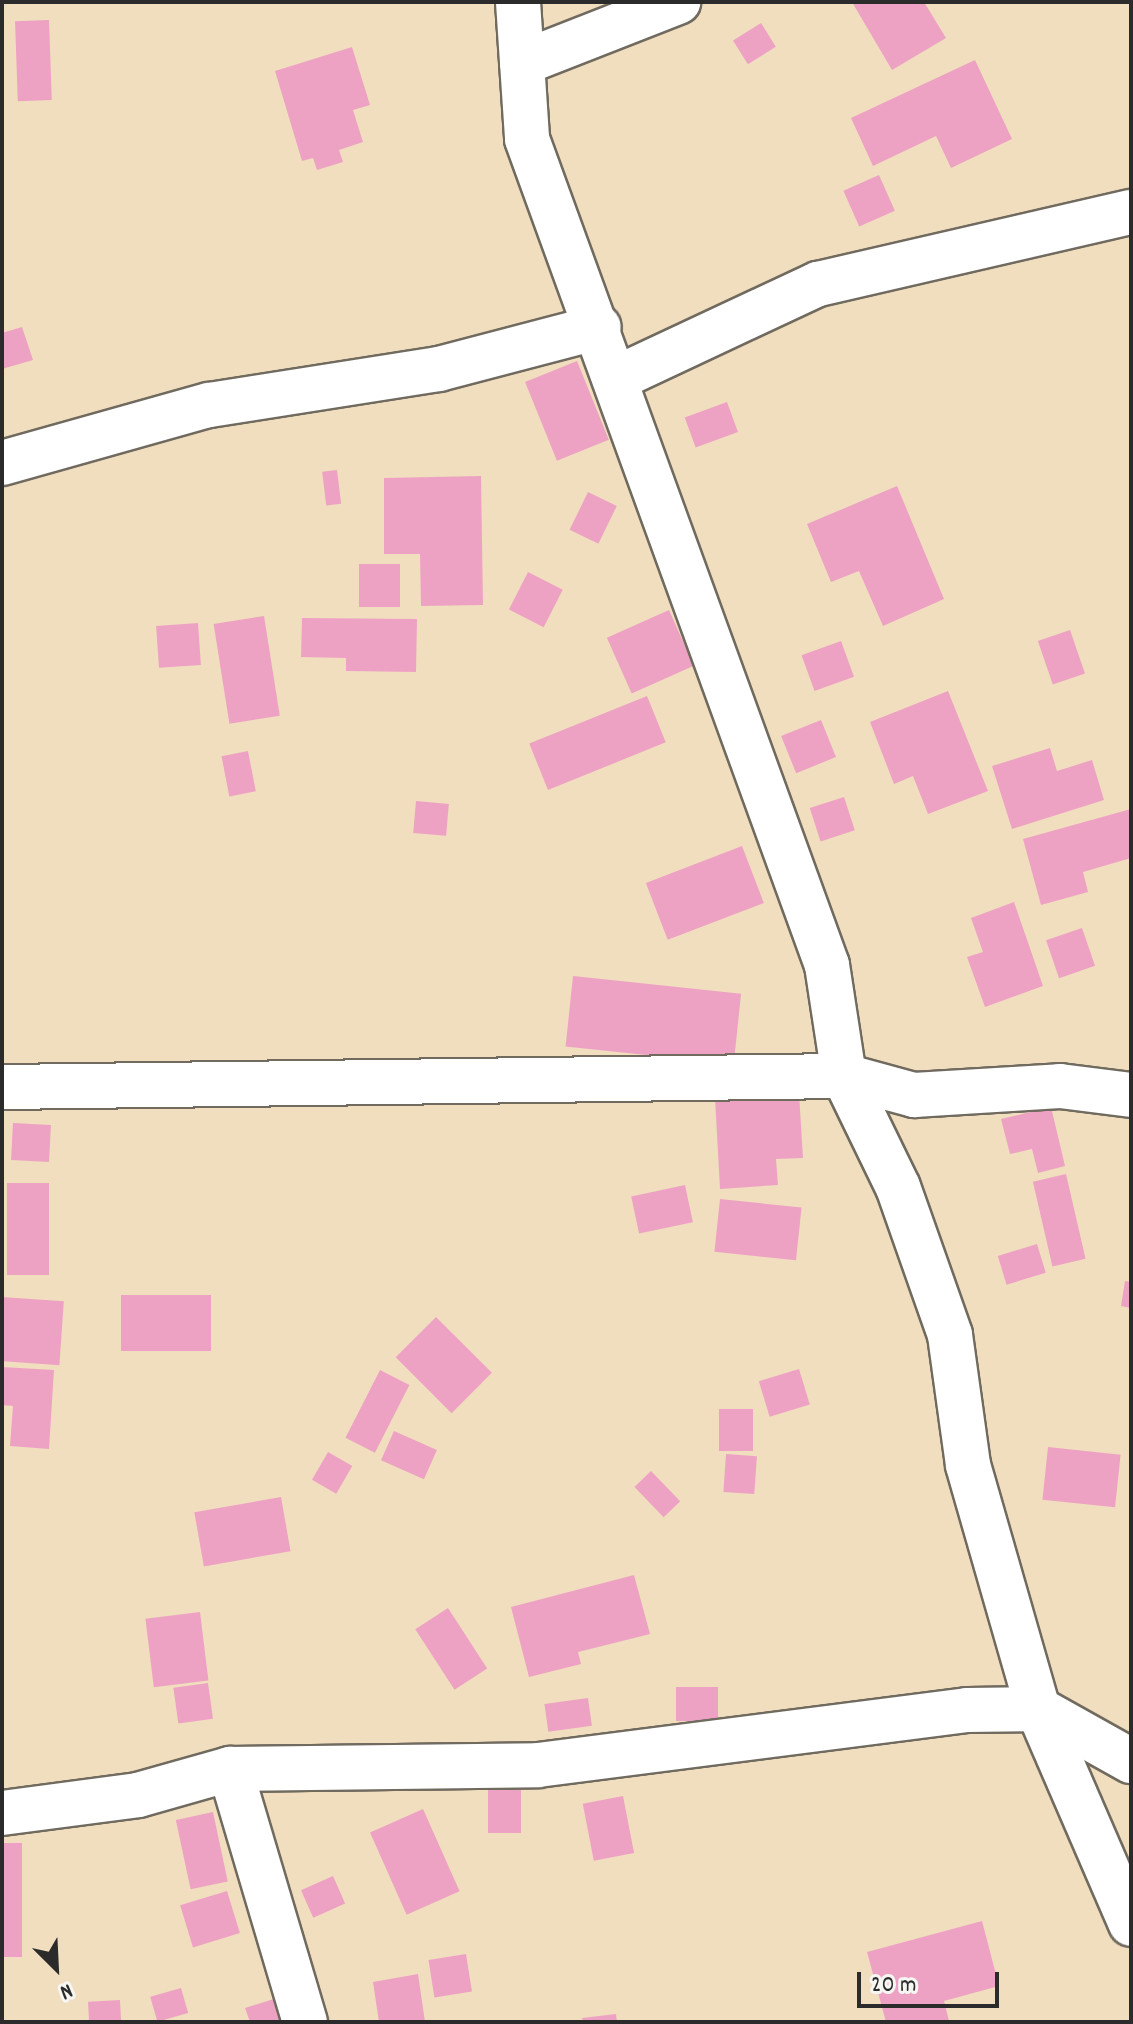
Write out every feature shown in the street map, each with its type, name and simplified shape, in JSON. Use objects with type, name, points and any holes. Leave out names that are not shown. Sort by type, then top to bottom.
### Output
[{"type":"street","points":[[518,2],[527,139],[599,327],[827,965],[844,1076],[898,1187],[950,1335],[968,1465],[1038,1709],[1131,1924]]},
{"type":"street","points":[[522,63],[678,2]]},
{"type":"street","points":[[617,378],[818,284],[1131,212]]},
{"type":"street","points":[[2,463],[209,405],[439,369],[599,327]]},
{"type":"street","points":[[2,1087],[844,1076],[914,1095],[1060,1086],[1131,1095]]},
{"type":"street","points":[[2,1813],[138,1795],[230,1769],[538,1765],[967,1710],[1038,1709],[1131,1761]]},
{"type":"street","points":[[230,1769],[305,2022]]},
{"type":"building","points":[[852,2],[924,2],[946,38],[892,70]]},
{"type":"building","points":[[49,20],[52,100],[18,101],[15,21]]},
{"type":"building","points":[[761,23],[776,47],[748,64],[733,40]]},
{"type":"building","points":[[352,47],[370,105],[353,110],[363,142],[339,150],[343,162],[317,170],[313,158],[302,161],[275,71]]},
{"type":"building","points":[[975,60],[1012,139],[951,168],[936,136],[873,166],[851,118]]},
{"type":"building","points":[[879,175],[895,211],[859,226],[843,191]]},
{"type":"building","points":[[22,327],[33,360],[2,369],[2,333]]},
{"type":"building","points":[[577,361],[609,440],[557,461],[525,382]]},
{"type":"building","points":[[727,402],[738,432],[696,447],[685,417]]},
{"type":"building","points":[[337,470],[341,504],[326,506],[322,472]]},
{"type":"building","points":[[481,476],[483,605],[421,606],[420,554],[384,554],[384,478]]},
{"type":"building","points":[[897,486],[944,599],[883,626],[859,571],[831,582],[807,524]]},
{"type":"building","points":[[588,492],[617,506],[598,544],[570,530]]},
{"type":"building","points":[[359,564],[400,564],[400,607],[359,607]]},
{"type":"building","points":[[528,572],[563,590],[544,627],[509,609]]},
{"type":"building","points":[[669,610],[694,666],[632,693],[607,638]]},
{"type":"building","points":[[264,616],[280,716],[229,724],[214,624]]},
{"type":"building","points":[[302,618],[417,619],[416,672],[346,671],[346,658],[301,657]]},
{"type":"building","points":[[198,623],[201,665],[159,668],[156,626]]},
{"type":"building","points":[[1070,630],[1085,673],[1053,685],[1038,641]]},
{"type":"building","points":[[841,641],[854,677],[815,691],[802,655]]},
{"type":"building","points":[[948,691],[988,791],[928,814],[913,776],[894,784],[870,722]]},
{"type":"building","points":[[647,696],[666,742],[548,790],[529,744]]},
{"type":"building","points":[[821,720],[836,757],[796,773],[781,736]]},
{"type":"building","points":[[1050,748],[1057,771],[1092,760],[1104,800],[1012,829],[992,766]]},
{"type":"building","points":[[248,751],[256,791],[229,796],[221,756]]},
{"type":"building","points":[[844,797],[855,830],[821,841],[810,808]]},
{"type":"building","points":[[416,801],[449,804],[446,836],[413,833]]},
{"type":"building","points":[[1131,809],[1131,858],[1083,872],[1088,892],[1041,905],[1023,839]]},
{"type":"building","points":[[742,846],[764,903],[668,940],[646,883]]},
{"type":"building","points":[[1014,902],[1043,986],[985,1007],[967,957],[983,952],[971,918]]},
{"type":"building","points":[[1082,928],[1095,966],[1059,978],[1046,940]]},
{"type":"building","points":[[573,976],[741,994],[734,1064],[566,1047]]},
{"type":"building","points":[[799,1093],[803,1158],[776,1159],[778,1185],[720,1189],[715,1098]]},
{"type":"building","points":[[1051,1107],[1065,1166],[1038,1173],[1032,1149],[1010,1154],[1001,1119]]},
{"type":"building","points":[[13,1123],[51,1125],[49,1162],[11,1160]]},
{"type":"building","points":[[1066,1174],[1086,1259],[1052,1266],[1033,1182]]},
{"type":"building","points":[[7,1183],[49,1183],[49,1275],[7,1275]]},
{"type":"building","points":[[685,1185],[693,1222],[639,1234],[631,1196]]},
{"type":"building","points":[[720,1199],[802,1208],[796,1260],[714,1252]]},
{"type":"building","points":[[1037,1244],[1046,1273],[1007,1285],[998,1256]]},
{"type":"building","points":[[1125,1281],[1131,1282],[1131,1308],[1121,1306]]},
{"type":"building","points":[[121,1295],[211,1295],[211,1351],[121,1351]]},
{"type":"building","points":[[2,1297],[64,1301],[59,1365],[2,1361]]},
{"type":"building","points":[[436,1317],[492,1373],[452,1413],[396,1357]]},
{"type":"building","points":[[2,1367],[54,1370],[49,1449],[10,1446],[13,1406],[2,1405]]},
{"type":"building","points":[[799,1369],[810,1404],[770,1417],[759,1381]]},
{"type":"building","points":[[380,1370],[409,1385],[375,1453],[345,1438]]},
{"type":"building","points":[[719,1409],[753,1409],[753,1451],[719,1451]]},
{"type":"building","points":[[394,1431],[437,1450],[424,1479],[381,1460]]},
{"type":"building","points":[[1048,1447],[1121,1455],[1115,1507],[1042,1500]]},
{"type":"building","points":[[328,1452],[352,1466],[336,1494],[312,1480]]},
{"type":"building","points":[[726,1454],[757,1456],[754,1494],[723,1492]]},
{"type":"building","points":[[651,1471],[680,1501],[664,1517],[634,1487]]},
{"type":"building","points":[[281,1497],[291,1551],[204,1566],[194,1512]]},
{"type":"building","points":[[634,1575],[650,1634],[578,1652],[581,1664],[529,1677],[511,1607]]},
{"type":"building","points":[[448,1608],[487,1668],[455,1690],[415,1629]]},
{"type":"building","points":[[200,1612],[208,1680],[154,1687],[145,1619]]},
{"type":"building","points":[[208,1683],[213,1719],[178,1724],[173,1688]]},
{"type":"building","points":[[676,1687],[718,1687],[718,1721],[676,1721]]},
{"type":"building","points":[[588,1698],[592,1726],[548,1732],[544,1704]]},
{"type":"building","points":[[488,1790],[521,1790],[521,1833],[488,1833]]},
{"type":"building","points":[[623,1796],[634,1853],[594,1861],[583,1804]]},
{"type":"building","points":[[423,1809],[460,1891],[407,1915],[370,1833]]},
{"type":"building","points":[[213,1812],[228,1881],[191,1889],[176,1820]]},
{"type":"building","points":[[2,1843],[22,1843],[22,1957],[2,1957]]},
{"type":"building","points":[[333,1876],[345,1903],[313,1918],[301,1890]]},
{"type":"building","points":[[227,1891],[240,1933],[193,1947],[180,1905]]},
{"type":"building","points":[[982,1921],[999,1986],[944,2001],[949,2021],[886,2022],[867,1952]]},
{"type":"building","points":[[466,1954],[472,1992],[434,1997],[428,1960]]},
{"type":"building","points":[[418,1974],[425,2022],[379,2022],[373,1982]]},
{"type":"building","points":[[181,1988],[188,2013],[157,2022],[150,1997]]},
{"type":"building","points":[[277,1998],[284,2022],[250,2022],[245,2008]]},
{"type":"building","points":[[120,2000],[121,2022],[89,2022],[88,2002]]},
{"type":"building","points":[[616,2014],[617,2022],[583,2022],[582,2018]]}]
